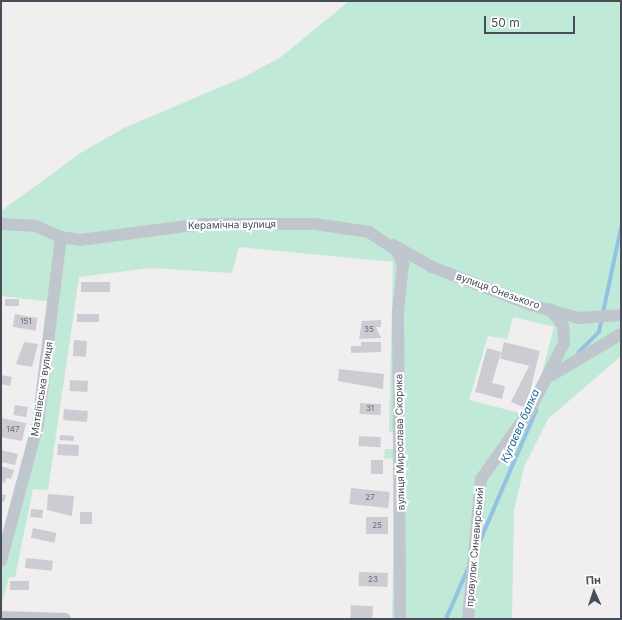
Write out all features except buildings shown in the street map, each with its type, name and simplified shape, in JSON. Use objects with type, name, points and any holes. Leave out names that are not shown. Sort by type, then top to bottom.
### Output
[{"type":"street","name":"Керамічна вулиця","points":[[1,224],[36,226],[61,237],[98,239],[201,224],[344,227],[382,238],[396,250],[403,264]]},
{"type":"street","name":"Матвіївська вулиця","points":[[1,561],[38,424],[61,237]]},
{"type":"street","name":"вулиця Онезького","points":[[382,238],[432,267],[550,309],[579,318],[621,315]]},
{"type":"street","name":"вулиця Мирослава Скорика","points":[[400,619],[398,312],[403,264]]},
{"type":"street","name":"провулок Синевирський","points":[[468,619],[481,478],[550,376],[565,335],[550,309]]},
{"type":"street","name":"провулок Синевирський","points":[[550,376],[621,334]]},
{"type":"street","points":[[1,617],[65,619]]},
{"type":"green space","points":[[349,1],[621,1],[621,356],[548,419],[524,467],[514,511],[512,619],[392,619],[395,459],[384,458],[385,449],[393,449],[394,432],[389,432],[393,262],[239,247],[232,273],[150,268],[79,277],[48,490],[33,489],[15,577],[9,577],[1,608],[1,548],[34,423],[52,302],[1,296],[1,211],[82,152],[124,128],[244,77],[281,57]],"holes":[[[513,317],[554,327],[531,416],[469,400],[488,336],[507,339]]]},
{"type":"waterway","name":"Кугаєва балка","points":[[578,353],[599,332],[621,228]]},
{"type":"waterway","name":"Кугаєва балка","points":[[480,541],[536,411]]},
{"type":"waterway","name":"Кугаєва балка","points":[[446,619],[468,569]]}]
